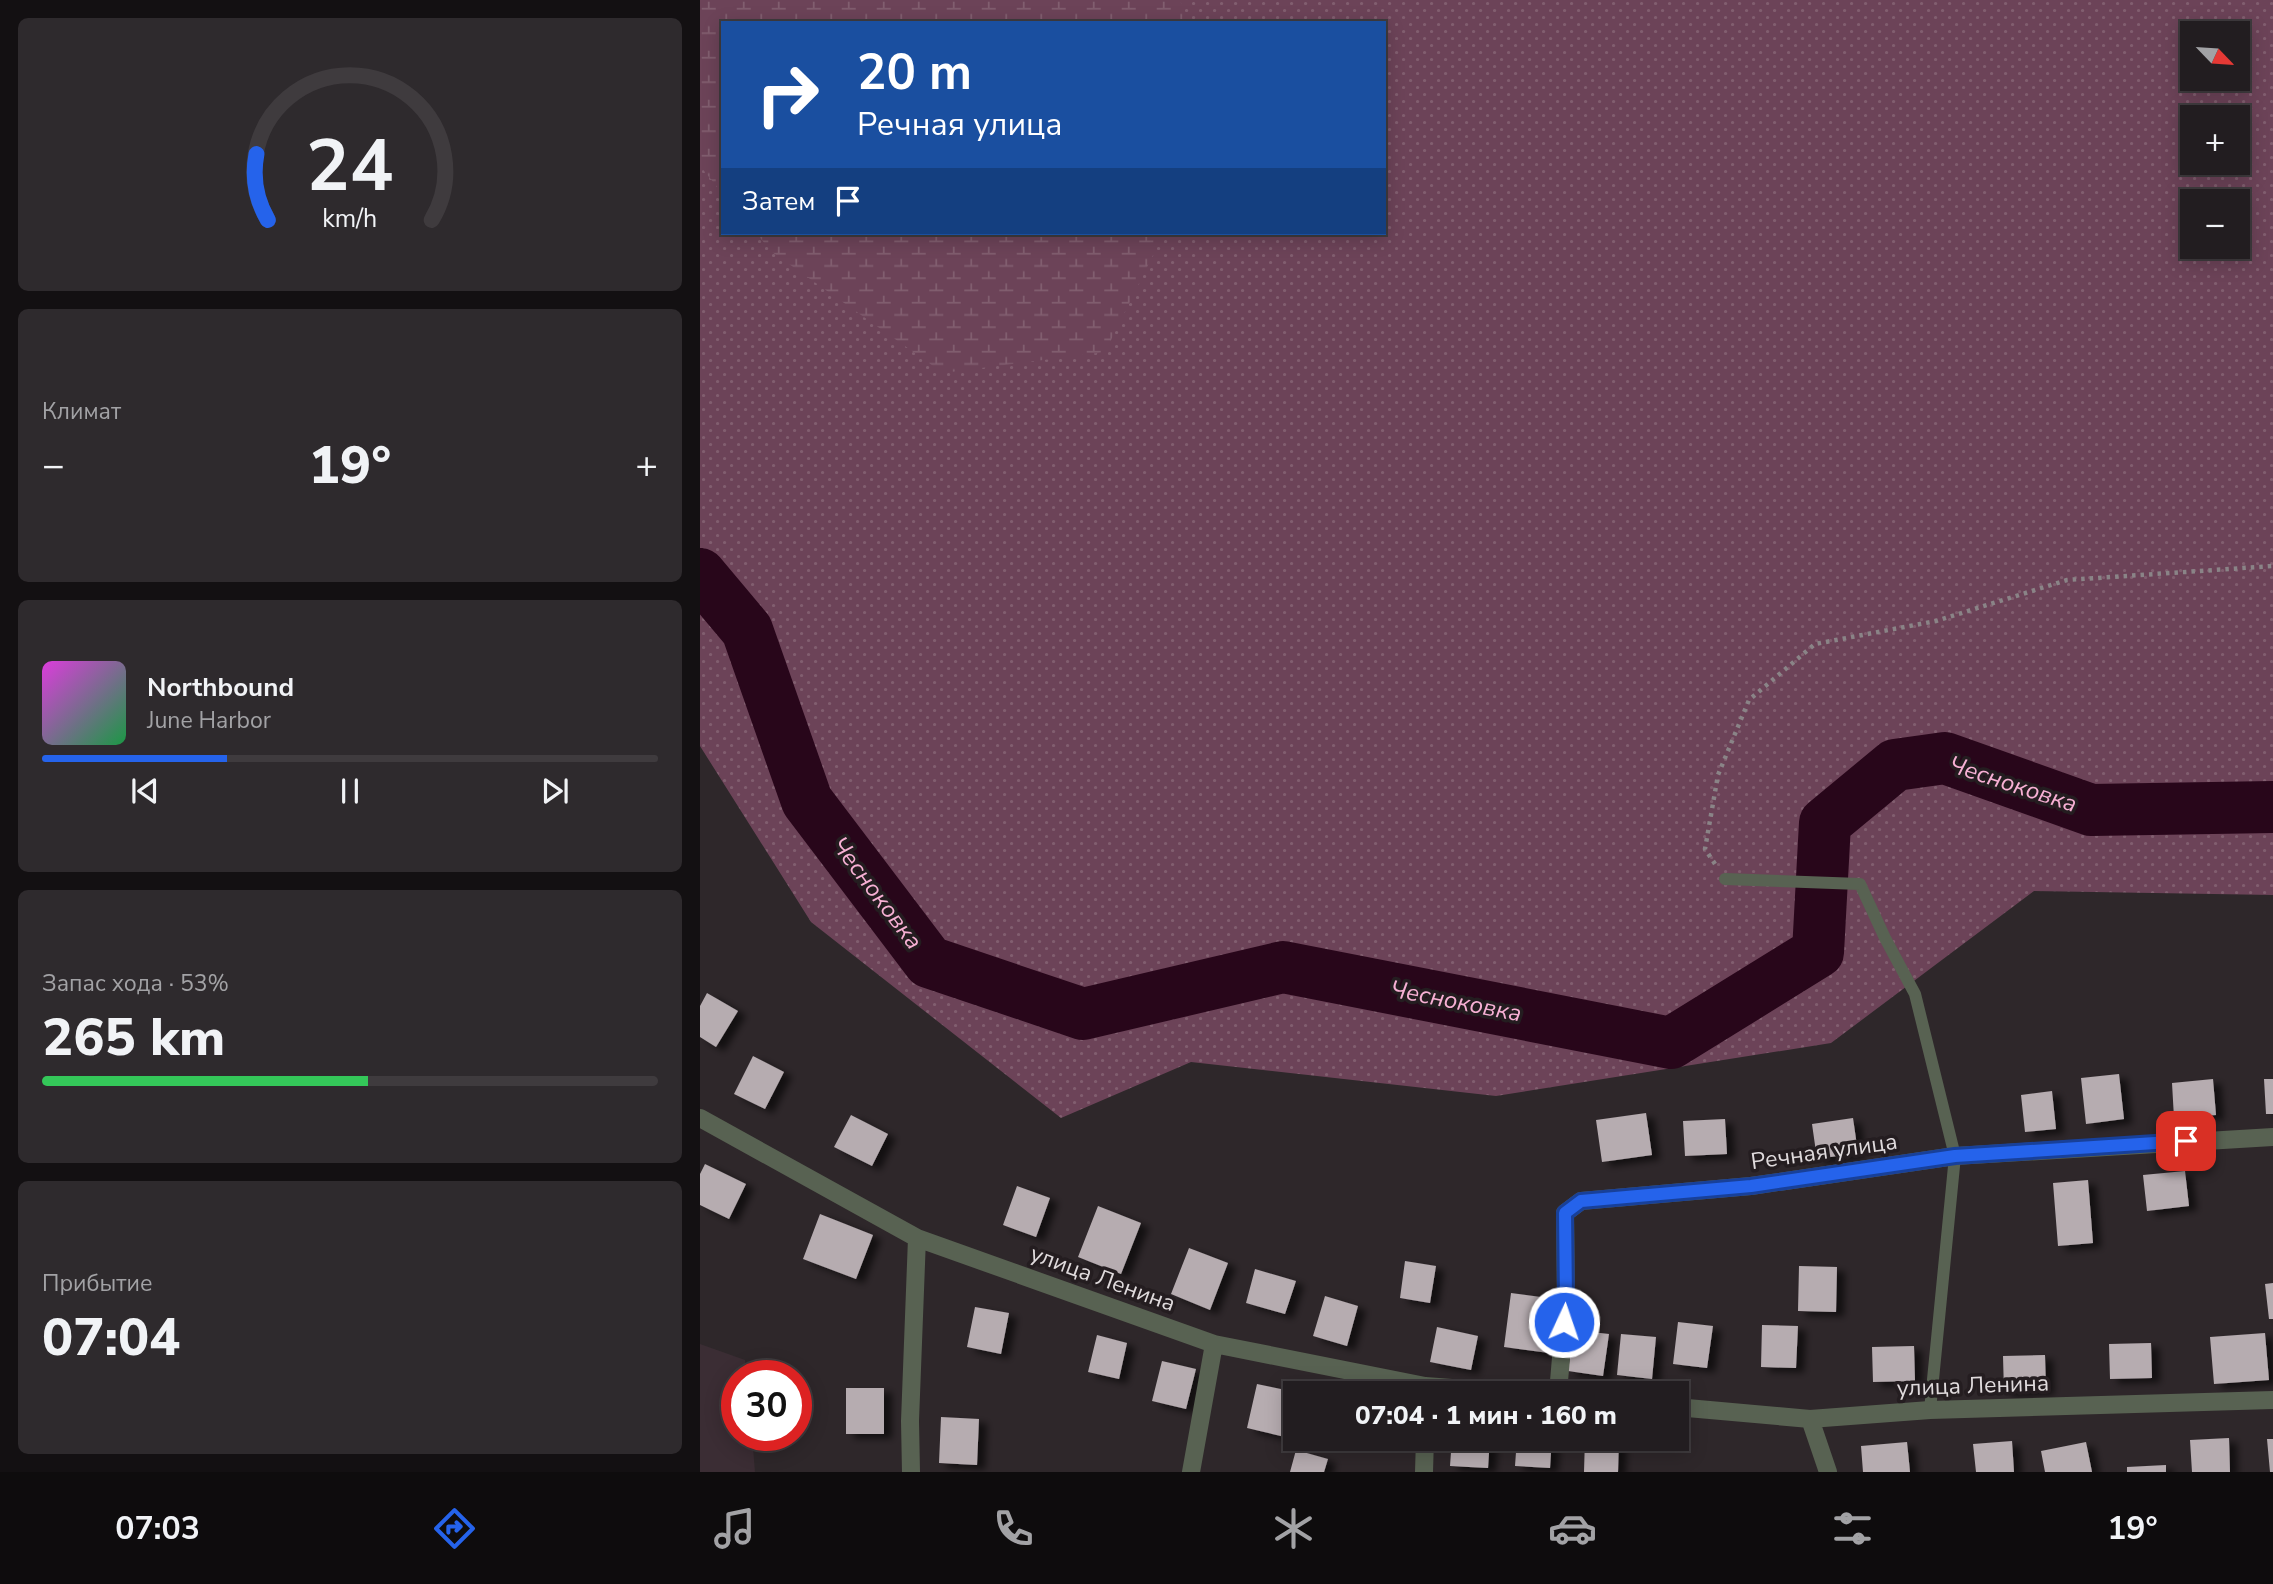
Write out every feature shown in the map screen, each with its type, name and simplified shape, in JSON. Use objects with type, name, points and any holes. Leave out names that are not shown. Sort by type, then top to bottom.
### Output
[{"type":"street","name":"улица Ленина","points":[[700,1118],[917,1238],[1214,1344],[1387,1381]]},
{"type":"street","name":"Речная улица","points":[[1559,1381],[1566,1299],[1565,1213],[1581,1201],[1751,1186],[1955,1156],[2273,1136]]},
{"type":"street","points":[[911,1472],[910,1421],[917,1238]]},
{"type":"street","points":[[1191,1472],[1214,1344]]},
{"type":"street","name":"улица Ленина","points":[[1689,1408],[1810,1419],[1930,1410],[2273,1400]]},
{"type":"street","points":[[1810,1419],[1828,1472]]},
{"type":"street","points":[[1424,1472],[1425,1451]]},
{"type":"lane","points":[[1725,879],[1860,884],[1915,994],[1955,1156],[1930,1410]]},
{"type":"path","points":[[1725,879],[1705,849],[1718,775],[1749,700],[1815,644],[1936,621],[2067,580],[2273,566]]},
{"type":"shaded area","points":[[700,1344],[745,1360],[721,1360],[721,1451],[753,1451],[755,1472],[700,1472]]},
{"type":"green space","points":[[700,0],[2273,0],[2273,895],[2034,891],[1831,1043],[1496,1096],[1191,1062],[1061,1118],[811,922],[700,746]]},
{"type":"green space","points":[[700,0],[1180,0],[1187,21],[721,21],[721,192],[700,166]]},
{"type":"green space","points":[[758,235],[1163,235],[1105,352],[943,373],[772,252]]},
{"type":"building","points":[[707,993],[738,1011],[716,1047],[700,1037],[700,1006]]},
{"type":"building","points":[[753,1056],[784,1072],[765,1109],[734,1094]]},
{"type":"building","points":[[2119,1074],[2124,1119],[2086,1124],[2081,1078]]},
{"type":"building","points":[[2213,1079],[2216,1115],[2174,1118],[2172,1083]]},
{"type":"building","points":[[2264,1079],[2273,1079],[2273,1114],[2266,1114]]},
{"type":"building","points":[[2052,1091],[2056,1129],[2025,1132],[2021,1095]]},
{"type":"building","points":[[1646,1113],[1652,1155],[1602,1162],[1596,1120]]},
{"type":"building","points":[[851,1115],[888,1134],[872,1166],[834,1147]]},
{"type":"building","points":[[1853,1118],[1858,1153],[1817,1159],[1812,1124]]},
{"type":"building","points":[[1725,1119],[1727,1154],[1685,1156],[1683,1121]]},
{"type":"building","points":[[705,1164],[746,1184],[729,1219],[700,1205],[700,1174]]},
{"type":"building","points":[[2185,1171],[2189,1206],[2147,1211],[2143,1175]]},
{"type":"building","points":[[2088,1180],[2093,1243],[2058,1246],[2053,1183]]},
{"type":"building","points":[[1017,1186],[1050,1198],[1036,1237],[1003,1225]]},
{"type":"building","points":[[1098,1206],[1141,1223],[1121,1274],[1078,1257]]},
{"type":"building","points":[[820,1214],[873,1235],[856,1279],[803,1259]]},
{"type":"building","points":[[1189,1248],[1228,1263],[1210,1310],[1171,1294]]},
{"type":"building","points":[[1405,1261],[1436,1266],[1430,1303],[1400,1298]]},
{"type":"building","points":[[1799,1266],[1837,1267],[1836,1312],[1798,1311]]},
{"type":"building","points":[[1255,1269],[1296,1281],[1285,1314],[1246,1303]]},
{"type":"building","points":[[2273,1283],[2273,1319],[2269,1319],[2265,1284]]},
{"type":"building","points":[[1511,1293],[1556,1299],[1549,1353],[1504,1347]]},
{"type":"building","points":[[1325,1296],[1358,1306],[1347,1346],[1313,1336]]},
{"type":"building","points":[[975,1307],[1009,1313],[1001,1354],[967,1347]]},
{"type":"building","points":[[1678,1322],[1713,1326],[1707,1368],[1673,1364]]},
{"type":"building","points":[[1762,1325],[1798,1326],[1796,1368],[1761,1367]]},
{"type":"building","points":[[1437,1327],[1478,1336],[1471,1370],[1430,1362]]},
{"type":"building","points":[[1574,1330],[1609,1334],[1603,1376],[1568,1371]]},
{"type":"building","points":[[2265,1333],[2269,1380],[2214,1384],[2210,1337]]},
{"type":"building","points":[[1621,1334],[1656,1337],[1652,1379],[1617,1375]]},
{"type":"building","points":[[1097,1335],[1127,1343],[1119,1379],[1088,1372]]},
{"type":"building","points":[[2151,1343],[2152,1378],[2110,1379],[2109,1344]]},
{"type":"building","points":[[1914,1346],[1915,1381],[1873,1382],[1872,1347]]},
{"type":"building","points":[[2045,1355],[2046,1390],[2004,1392],[2003,1356]]},
{"type":"building","points":[[1162,1361],[1196,1369],[1186,1409],[1152,1401]]},
{"type":"building","points":[[1257,1384],[1283,1389],[1283,1437],[1247,1428]]},
{"type":"building","points":[[846,1388],[884,1388],[884,1434],[846,1434]]},
{"type":"building","points":[[941,1417],[979,1419],[977,1465],[939,1463]]},
{"type":"building","points":[[2229,1438],[2230,1472],[2192,1472],[2190,1440]]},
{"type":"building","points":[[2267,1439],[2273,1439],[2273,1472],[2270,1472]]},
{"type":"building","points":[[2012,1441],[2014,1472],[1976,1472],[1973,1444]]},
{"type":"building","points":[[1907,1442],[1910,1472],[1863,1472],[1861,1446]]},
{"type":"building","points":[[2086,1442],[2092,1472],[2045,1472],[2041,1451]]},
{"type":"building","points":[[1296,1451],[1328,1459],[1324,1472],[1290,1472]]},
{"type":"building","points":[[1451,1451],[1489,1451],[1488,1468],[1450,1466]]},
{"type":"building","points":[[1516,1451],[1551,1451],[1550,1468],[1515,1466]]},
{"type":"building","points":[[1585,1451],[1619,1451],[1618,1472],[1584,1472]]},
{"type":"building","points":[[2166,1465],[2166,1472],[2127,1472],[2127,1467]]},
{"type":"waterway","name":"Чесноковка","points":[[700,574],[747,630],[807,801],[929,962],[1083,1014],[1283,967],[1671,1043],[1818,952],[1825,823],[1895,765],[1945,758],[2091,810],[2273,807]]},
{"type":"route","points":[[1564,1322],[1565,1213],[1581,1201],[1751,1186],[1955,1156],[2186,1141]]}]
